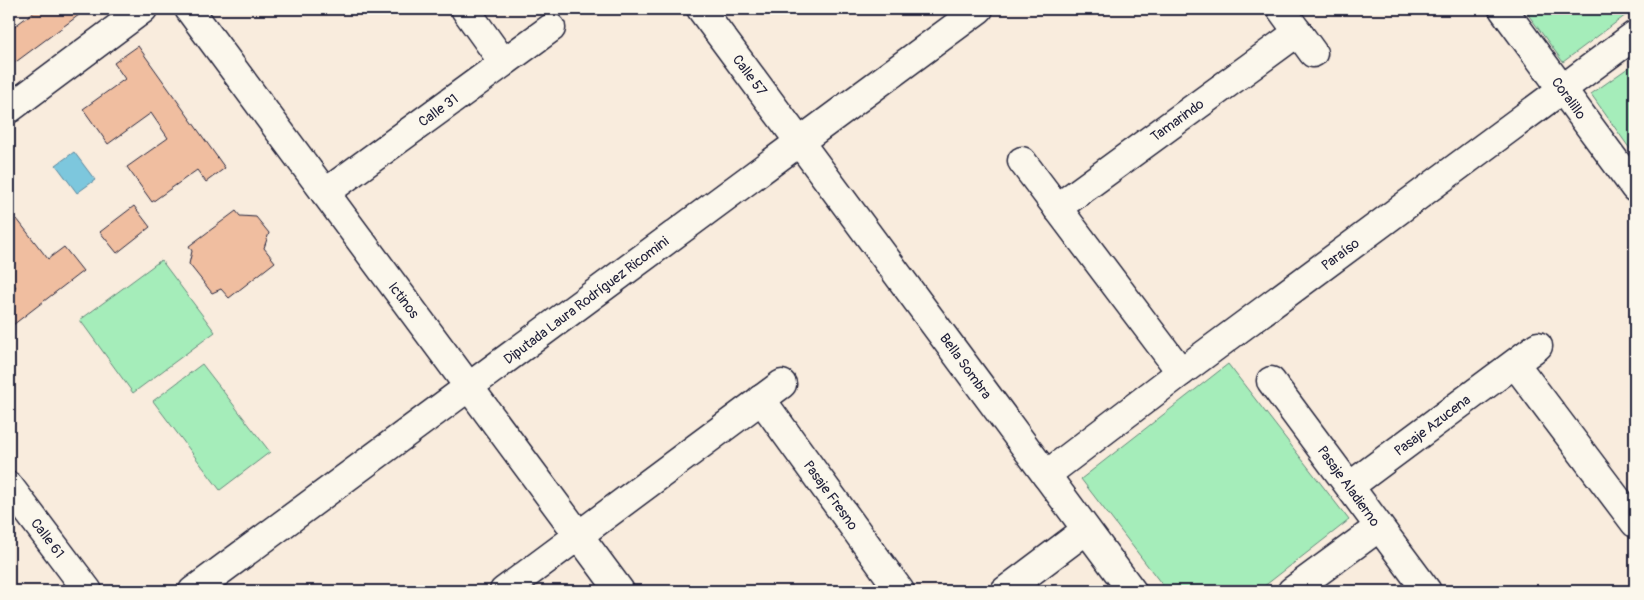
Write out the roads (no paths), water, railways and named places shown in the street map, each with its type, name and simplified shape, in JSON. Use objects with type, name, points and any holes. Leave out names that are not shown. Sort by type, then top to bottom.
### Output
[{"type":"street","points":[[9,109],[142,9]]},
{"type":"street","name":"Ictinos","points":[[188,9],[620,591]]},
{"type":"street","points":[[465,9],[503,62]]},
{"type":"street","name":"Calle 57","points":[[701,9],[800,141]]},
{"type":"street","name":"Diputada Laura Rodríguez Ricomini","points":[[193,591],[979,9]]},
{"type":"street","name":"Tamarindo","points":[[1057,208],[1305,43],[1281,9]]},
{"type":"street","name":"Coralillo","points":[[1503,9],[1635,188]]},
{"type":"street","name":"Calle 31","points":[[325,193],[550,28]]},
{"type":"street","name":"Paraíso","points":[[1046,475],[1181,372],[1635,35]]},
{"type":"street","name":"Bella Sombra","points":[[800,141],[1132,591]]},
{"type":"street","points":[[1022,161],[1181,372]]},
{"type":"street","name":"Pasaje Azucena","points":[[1350,486],[1538,346]]},
{"type":"street","points":[[1515,364],[1635,523]]},
{"type":"street","name":"Pasaje Aladierno","points":[[1271,381],[1427,591]]},
{"type":"street","name":"Pasaje Fresno","points":[[504,591],[772,391],[900,591]]},
{"type":"street","name":"Calle 61","points":[[9,486],[88,591]]},
{"type":"street","points":[[1292,591],[1379,527]]},
{"type":"street","points":[[1006,591],[1086,530]]},
{"type":"water","points":[[74,152],[95,180],[77,193],[56,165]]}]
